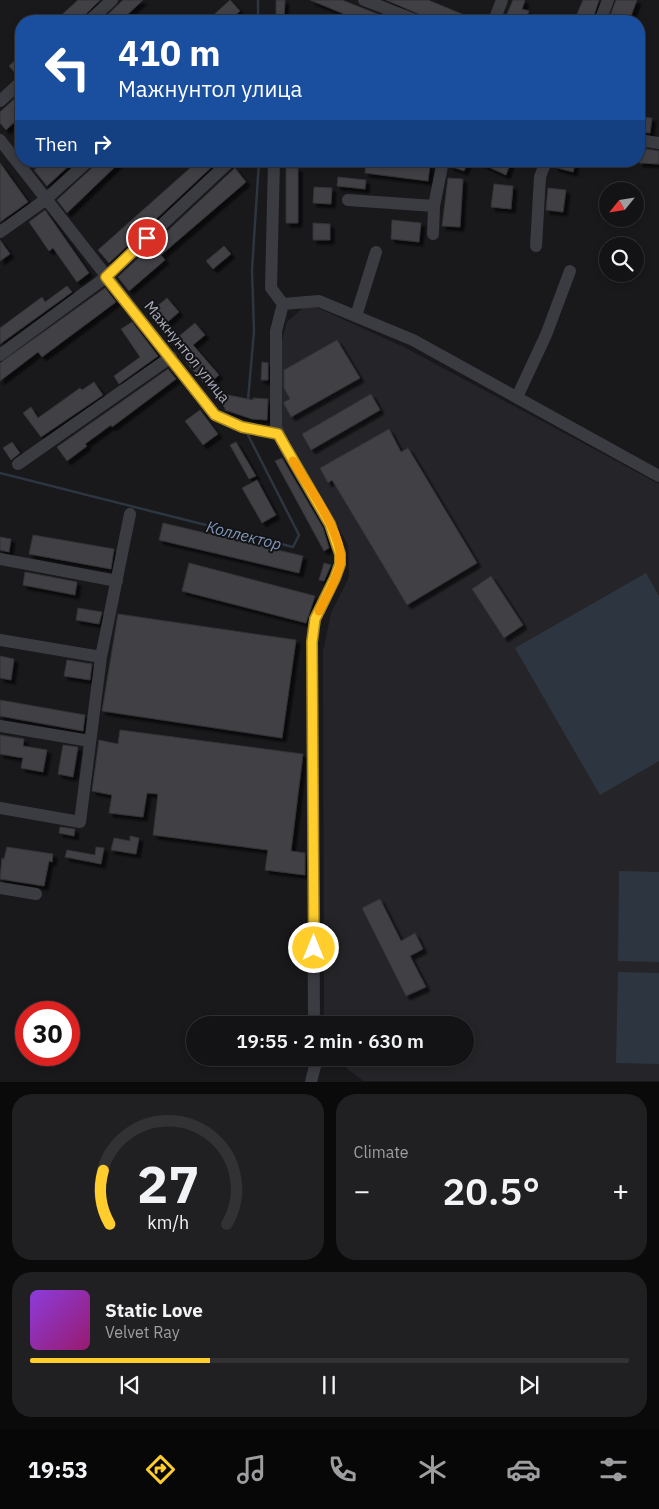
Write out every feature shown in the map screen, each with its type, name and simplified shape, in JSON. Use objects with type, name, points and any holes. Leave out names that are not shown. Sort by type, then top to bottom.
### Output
[{"type":"street","points":[[96,15],[112,0]]},
{"type":"street","points":[[364,0],[403,15]]},
{"type":"street","points":[[496,15],[502,0]]},
{"type":"street","points":[[602,15],[608,0]]},
{"type":"street","points":[[0,101],[15,87]]},
{"type":"street","name":"Мажнунтол улица","points":[[0,140],[15,160]]},
{"type":"street","points":[[645,141],[659,143]]},
{"type":"street","name":"Мажнунтол улица","points":[[20,167],[215,415],[245,428],[278,434]]},
{"type":"street","points":[[0,232],[45,200],[81,167]]},
{"type":"street","points":[[0,355],[106,277],[224,167]]},
{"type":"street","points":[[274,167],[271,288],[283,304]]},
{"type":"street","points":[[433,234],[434,206],[442,167]]},
{"type":"street","points":[[536,246],[540,177],[544,167]]},
{"type":"street","points":[[348,200],[434,206]]},
{"type":"street","points":[[356,316],[376,252]]},
{"type":"street","points":[[517,397],[546,335],[570,271]]},
{"type":"street","points":[[283,304],[319,301],[413,340],[659,476]]},
{"type":"street","points":[[283,304],[276,331],[274,419],[278,434],[330,524],[340,554],[340,564],[335,578],[315,619],[312,642],[314,1016]]},
{"type":"street","points":[[18,464],[170,357]]},
{"type":"street","points":[[0,808],[80,822],[101,658],[130,514]]},
{"type":"street","points":[[0,559],[117,582]]},
{"type":"street","points":[[0,640],[101,658]]},
{"type":"street","points":[[0,726],[90,742]]},
{"type":"street","points":[[0,888],[36,894]]},
{"type":"street","points":[[311,1082],[315,1066]]},
{"type":"shaded area","points":[[306,305],[316,307],[404,347],[659,484],[659,1081],[363,1081],[344,1066],[474,1066],[474,1016],[324,1016],[323,651],[331,613],[349,577],[348,545],[284,431],[277,412],[282,340],[287,322]]},
{"type":"shaded area","points":[[646,573],[659,596],[659,761],[600,795],[515,648]]},
{"type":"shaded area","points":[[619,871],[659,872],[659,962],[618,961]]},
{"type":"shaded area","points":[[618,972],[659,973],[659,1064],[616,1063]]},
{"type":"building","points":[[78,0],[100,0],[85,15],[62,15]]},
{"type":"building","points":[[123,0],[143,0],[127,15],[107,15]]},
{"type":"building","points":[[230,0],[240,11],[236,15],[214,15]]},
{"type":"building","points":[[276,0],[285,0],[284,15],[276,15]]},
{"type":"building","points":[[310,0],[342,0],[380,15],[346,15]]},
{"type":"building","points":[[386,0],[428,0],[464,15],[421,15]]},
{"type":"building","points":[[513,0],[525,0],[522,9],[529,11],[527,15],[507,15]]},
{"type":"building","points":[[583,0],[599,0],[594,15],[577,15]]},
{"type":"building","points":[[616,0],[637,0],[631,15],[610,15]]},
{"type":"building","points":[[15,60],[15,73],[9,66]]},
{"type":"building","points":[[15,98],[15,122],[6,130],[0,123],[0,112]]},
{"type":"building","points":[[645,117],[652,118],[650,133],[645,133]]},
{"type":"building","points":[[645,149],[659,151],[659,164],[645,163]]},
{"type":"building","points":[[0,163],[28,202],[0,222]]},
{"type":"building","points":[[38,167],[68,167],[47,186],[34,170]]},
{"type":"building","points":[[93,167],[115,167],[67,213],[57,200]]},
{"type":"building","points":[[191,167],[212,167],[109,263],[98,250]]},
{"type":"building","points":[[366,167],[430,167],[428,181],[365,173]]},
{"type":"building","points":[[453,167],[466,167],[464,171]]},
{"type":"building","points":[[489,167],[509,167],[506,175]]},
{"type":"building","points":[[554,167],[574,167],[573,172]]},
{"type":"building","points":[[235,168],[246,182],[161,255],[165,260],[129,291],[118,277]]},
{"type":"building","points":[[286,168],[298,168],[298,223],[286,223]]},
{"type":"building","points":[[338,177],[366,180],[365,189],[337,186]]},
{"type":"building","points":[[448,178],[463,179],[460,227],[442,226]]},
{"type":"building","points":[[494,184],[513,186],[511,209],[491,207]]},
{"type":"building","points":[[314,187],[332,188],[331,204],[313,203]]},
{"type":"building","points":[[548,188],[566,190],[563,212],[546,210]]},
{"type":"building","points":[[45,210],[89,273],[77,282],[53,248],[49,251],[29,222]]},
{"type":"building","points":[[392,220],[421,223],[419,242],[391,239]]},
{"type":"building","points":[[313,223],[330,224],[330,240],[313,240]]},
{"type":"building","points":[[0,240],[10,254],[0,261]]},
{"type":"building","points":[[224,246],[231,254],[213,269],[206,261]]},
{"type":"building","points":[[67,286],[72,292],[0,344],[0,328],[42,297],[45,302]]},
{"type":"building","points":[[105,288],[116,302],[42,357],[38,352],[0,381],[0,363]]},
{"type":"building","points":[[167,298],[179,312],[162,327],[149,313]]},
{"type":"building","points":[[132,322],[158,356],[119,384],[114,376],[140,357],[121,329]]},
{"type":"building","points":[[195,323],[205,335],[193,345],[219,375],[212,381],[223,394],[253,400],[253,398],[268,399],[267,420],[252,419],[225,410],[186,362],[188,361],[172,342]]},
{"type":"building","points":[[337,340],[360,378],[291,417],[284,404],[284,402],[290,399],[284,388],[284,370]]},
{"type":"building","points":[[262,362],[268,363],[268,380],[261,380]]},
{"type":"building","points":[[168,369],[176,379],[112,427],[111,425],[85,444],[87,446],[67,461],[57,447]]},
{"type":"building","points":[[94,382],[103,395],[41,437],[23,413],[31,407],[38,418],[80,388],[82,390]]},
{"type":"building","points":[[371,394],[380,410],[311,450],[302,434]]},
{"type":"building","points":[[200,410],[218,434],[203,445],[185,421]]},
{"type":"building","points":[[389,429],[401,452],[408,448],[477,563],[407,605],[332,480],[328,483],[320,468]]},
{"type":"building","points":[[12,442],[20,453],[11,460],[3,448]]},
{"type":"building","points":[[236,442],[256,476],[249,479],[230,445]]},
{"type":"building","points":[[282,458],[323,528],[329,548],[324,551],[275,461]]},
{"type":"building","points":[[257,480],[276,515],[262,523],[242,488]]},
{"type":"building","points":[[163,523],[303,556],[299,573],[159,540]]},
{"type":"building","points":[[33,535],[114,549],[111,569],[29,554]]},
{"type":"building","points":[[0,537],[11,539],[9,552],[0,550]]},
{"type":"building","points":[[189,563],[315,596],[306,623],[182,591]]},
{"type":"building","points":[[324,563],[331,565],[324,581],[319,580]]},
{"type":"building","points":[[25,572],[77,582],[75,595],[23,585]]},
{"type":"building","points":[[491,576],[523,625],[504,638],[472,589]]},
{"type":"building","points":[[78,608],[102,612],[99,624],[76,620]]},
{"type":"building","points":[[118,614],[296,640],[282,738],[102,711]]},
{"type":"building","points":[[0,656],[14,659],[11,680],[0,678]]},
{"type":"building","points":[[67,660],[92,664],[90,680],[64,676]]},
{"type":"building","points":[[0,700],[85,715],[83,731],[0,716]]},
{"type":"building","points":[[120,730],[303,754],[291,851],[305,853],[305,875],[265,870],[268,850],[153,835],[158,794],[147,793],[143,817],[109,813],[112,795],[92,791],[99,740],[118,744]]},
{"type":"building","points":[[0,735],[24,739],[23,746],[47,750],[43,772],[21,768],[23,758],[0,754]]},
{"type":"building","points":[[63,745],[78,747],[73,777],[58,774]]},
{"type":"building","points":[[60,827],[75,829],[74,836],[59,833]]},
{"type":"building","points":[[130,836],[139,838],[136,854],[111,850],[114,838],[130,841]]},
{"type":"building","points":[[7,847],[53,854],[52,862],[49,861],[44,886],[0,879],[2,858],[4,859]]},
{"type":"building","points":[[96,847],[104,848],[101,864],[65,857],[67,850],[95,855]]},
{"type":"building","points":[[380,899],[401,941],[415,933],[423,949],[410,956],[426,987],[406,996],[362,908]]},
{"type":"waterway","points":[[258,0],[258,15]]},
{"type":"waterway","name":"Коллектор","points":[[248,400],[254,331],[252,270],[259,167]]},
{"type":"waterway","name":"Коллектор","points":[[0,473],[293,547],[299,535],[247,433]]},
{"type":"slow traffic","points":[[293,461],[330,524],[336,536],[340,554],[340,564],[335,578],[319,611]]},
{"type":"route","points":[[147,238],[106,277],[215,415],[226,422],[242,427],[263,433],[278,434],[330,524],[338,544],[340,564],[315,619],[312,642],[314,948]]}]
